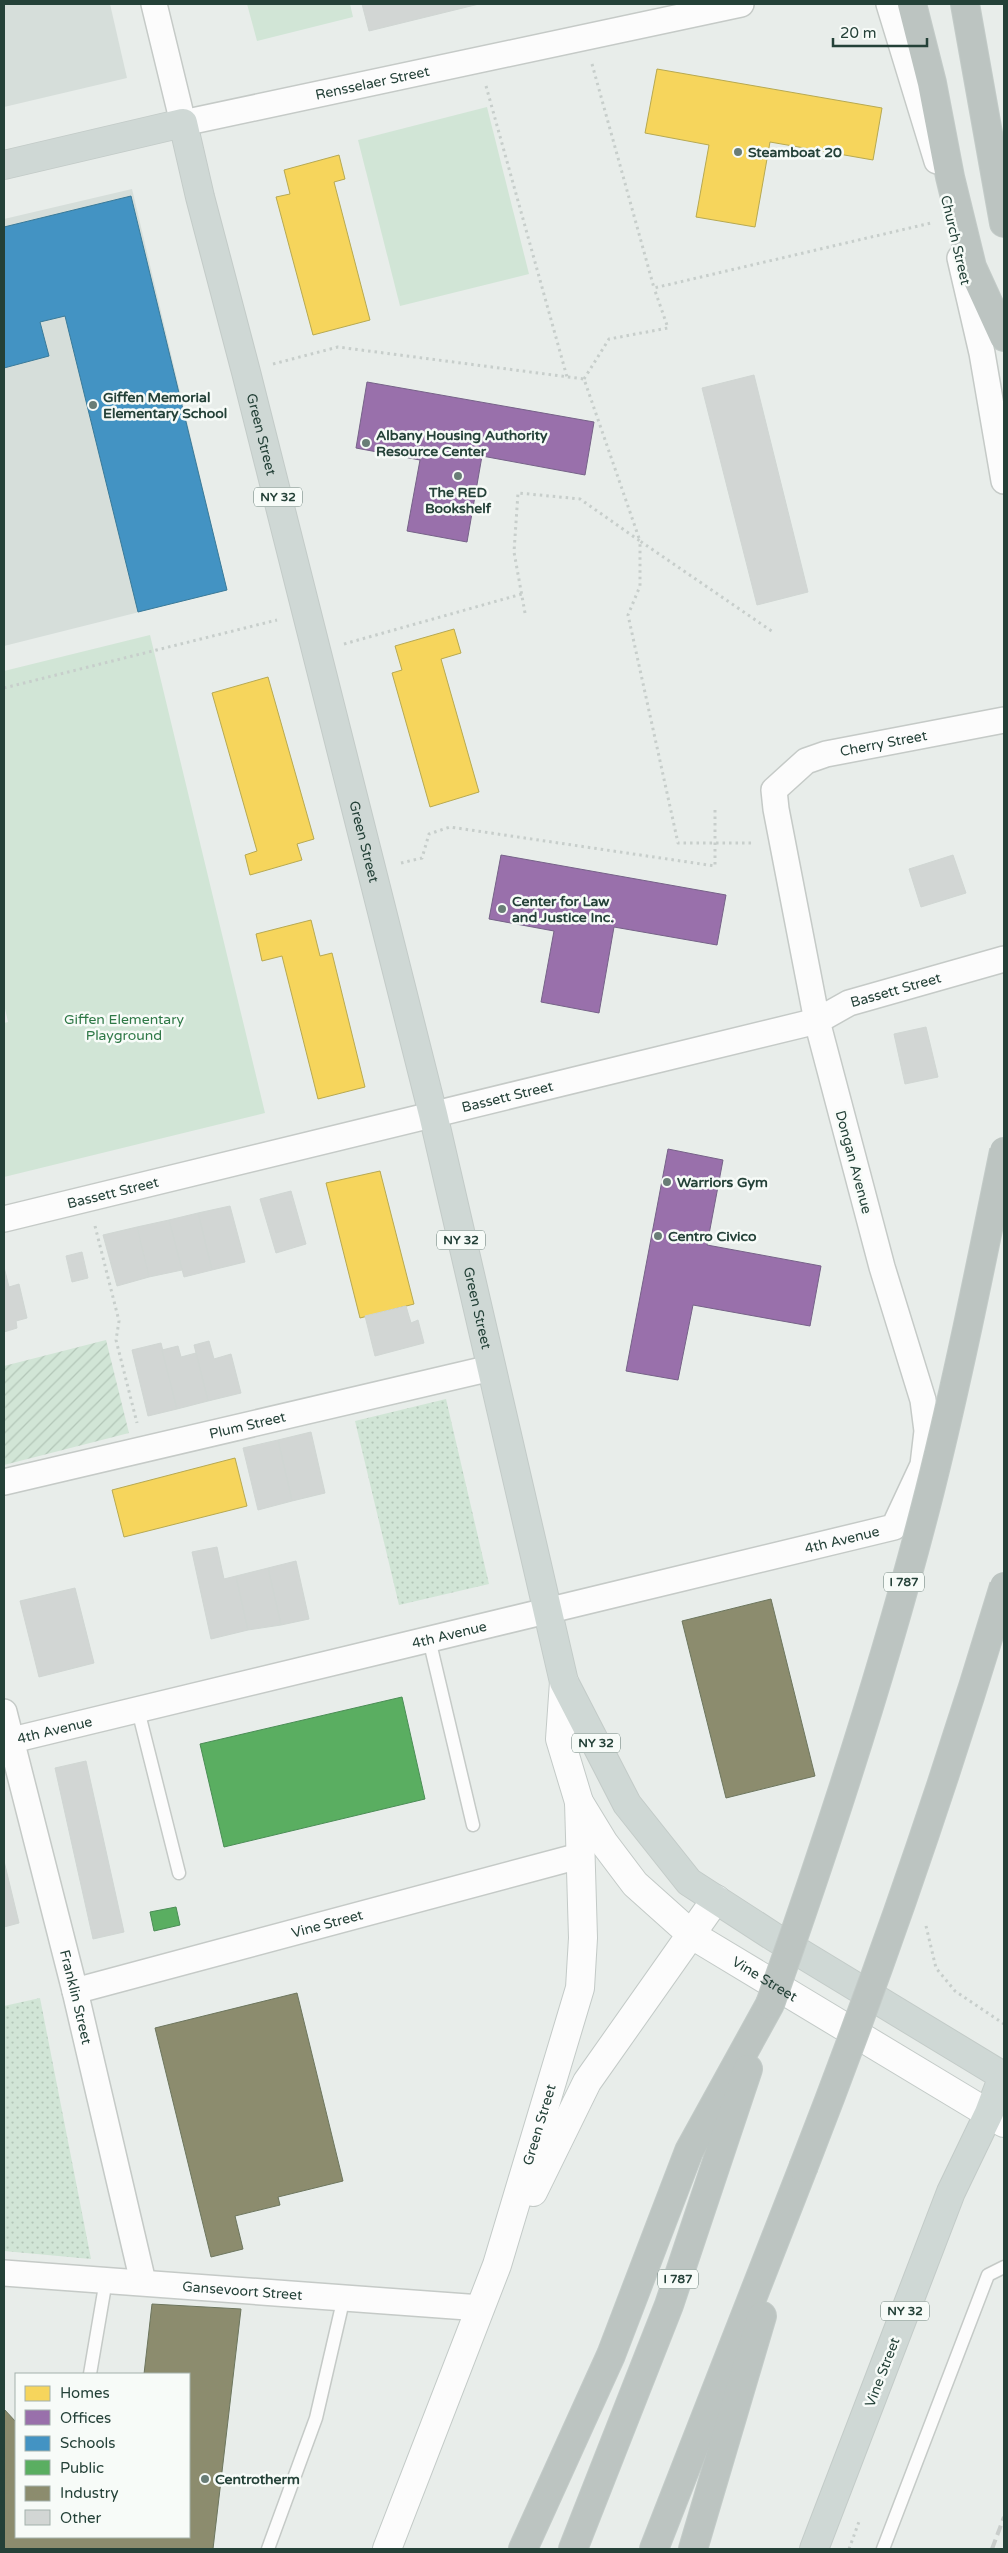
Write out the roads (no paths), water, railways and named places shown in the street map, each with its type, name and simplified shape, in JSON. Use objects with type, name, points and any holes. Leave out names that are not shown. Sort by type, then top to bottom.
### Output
[{"type":"highway","points":[[912,4],[932,83],[950,177],[972,267],[1004,337]]},
{"type":"highway","points":[[965,4],[1004,223]]},
{"type":"highway","name":"I 787","points":[[573,2549],[669,2305],[770,2004],[812,1886],[877,1677],[929,1490],[1004,1151]]},
{"type":"highway","points":[[654,2549],[858,2026],[929,1825],[1004,1586]]},
{"type":"highway","points":[[523,2549],[610,2355],[688,2151],[770,2004]]},
{"type":"highway","points":[[693,2549],[736,2409],[803,2168]]},
{"type":"main road","name":"Rensselaer Street","points":[[4,165],[183,123]]},
{"type":"main road","name":"Green Street","points":[[183,123],[200,197],[307,612],[433,1114],[564,1682],[627,1804]]},
{"type":"main road","name":"Green Street","points":[[388,2549],[497,2264],[580,1988],[584,1938],[579,1856],[579,1802],[560,1739],[564,1682]]},
{"type":"main road","name":"Vine Street","points":[[579,1802],[604,1843],[636,1884],[692,1936],[997,2118]]},
{"type":"main road","name":"Vine Street","points":[[627,1804],[689,1882],[1004,2076],[997,2118],[951,2192],[814,2549]]},
{"type":"main road","points":[[497,2264],[586,2082],[716,1900]]},
{"type":"street","name":"Green Street","points":[[154,4],[183,123]]},
{"type":"street","name":"Rensselaer Street","points":[[183,123],[741,4]]},
{"type":"street","name":"Church Street","points":[[888,4],[942,178],[949,218],[982,353],[1004,481]]},
{"type":"street","name":"Cherry Street","points":[[774,790],[806,761],[826,754],[1004,720]]},
{"type":"street","name":"Dongan Avenue","points":[[774,790],[817,1021],[882,1267],[923,1400],[928,1430],[923,1464],[894,1527]]},
{"type":"street","name":"Bassett Street","points":[[4,1219],[817,1021],[849,1003],[1004,959]]},
{"type":"street","name":"Plum Street","points":[[4,1482],[491,1368]]},
{"type":"street","name":"4th Avenue","points":[[7,1741],[894,1527]]},
{"type":"street","name":"Franklin Street","points":[[4,1712],[7,1741],[75,1990],[144,2282]]},
{"type":"street","name":"Vine Street","points":[[75,1990],[579,1856]]},
{"type":"street","name":"Gansevoort Street","points":[[4,2273],[481,2308]]},
{"type":"lane","points":[[429,1640],[473,1825]]},
{"type":"lane","points":[[138,1710],[179,1873]]},
{"type":"lane","points":[[883,2549],[988,2275],[1004,2267]]},
{"type":"lane","points":[[90,2373],[106,2280]]},
{"type":"lane","points":[[268,2549],[316,2418],[344,2297]]},
{"type":"railway","points":[[992,2549],[1004,2517]]},
{"type":"place","name":"Steamboat 20","points":[[738,152]]},
{"type":"place","name":"Giffen Memorial Elementary School","points":[[93,405]]},
{"type":"place","name":"Albany Housing Authority Resource Center","points":[[366,443]]},
{"type":"place","name":"The RED Bookshelf","points":[[458,476]]},
{"type":"place","name":"Center for Law and Justice Inc.","points":[[502,909]]},
{"type":"place","name":"Warriors Gym","points":[[667,1182]]},
{"type":"place","name":"Centro Civico","points":[[658,1236]]},
{"type":"place","name":"Centrotherm","points":[[205,2479]]},
{"type":"park label","name":"Giffen Elementary Playground","points":[[124,1028]]}]
